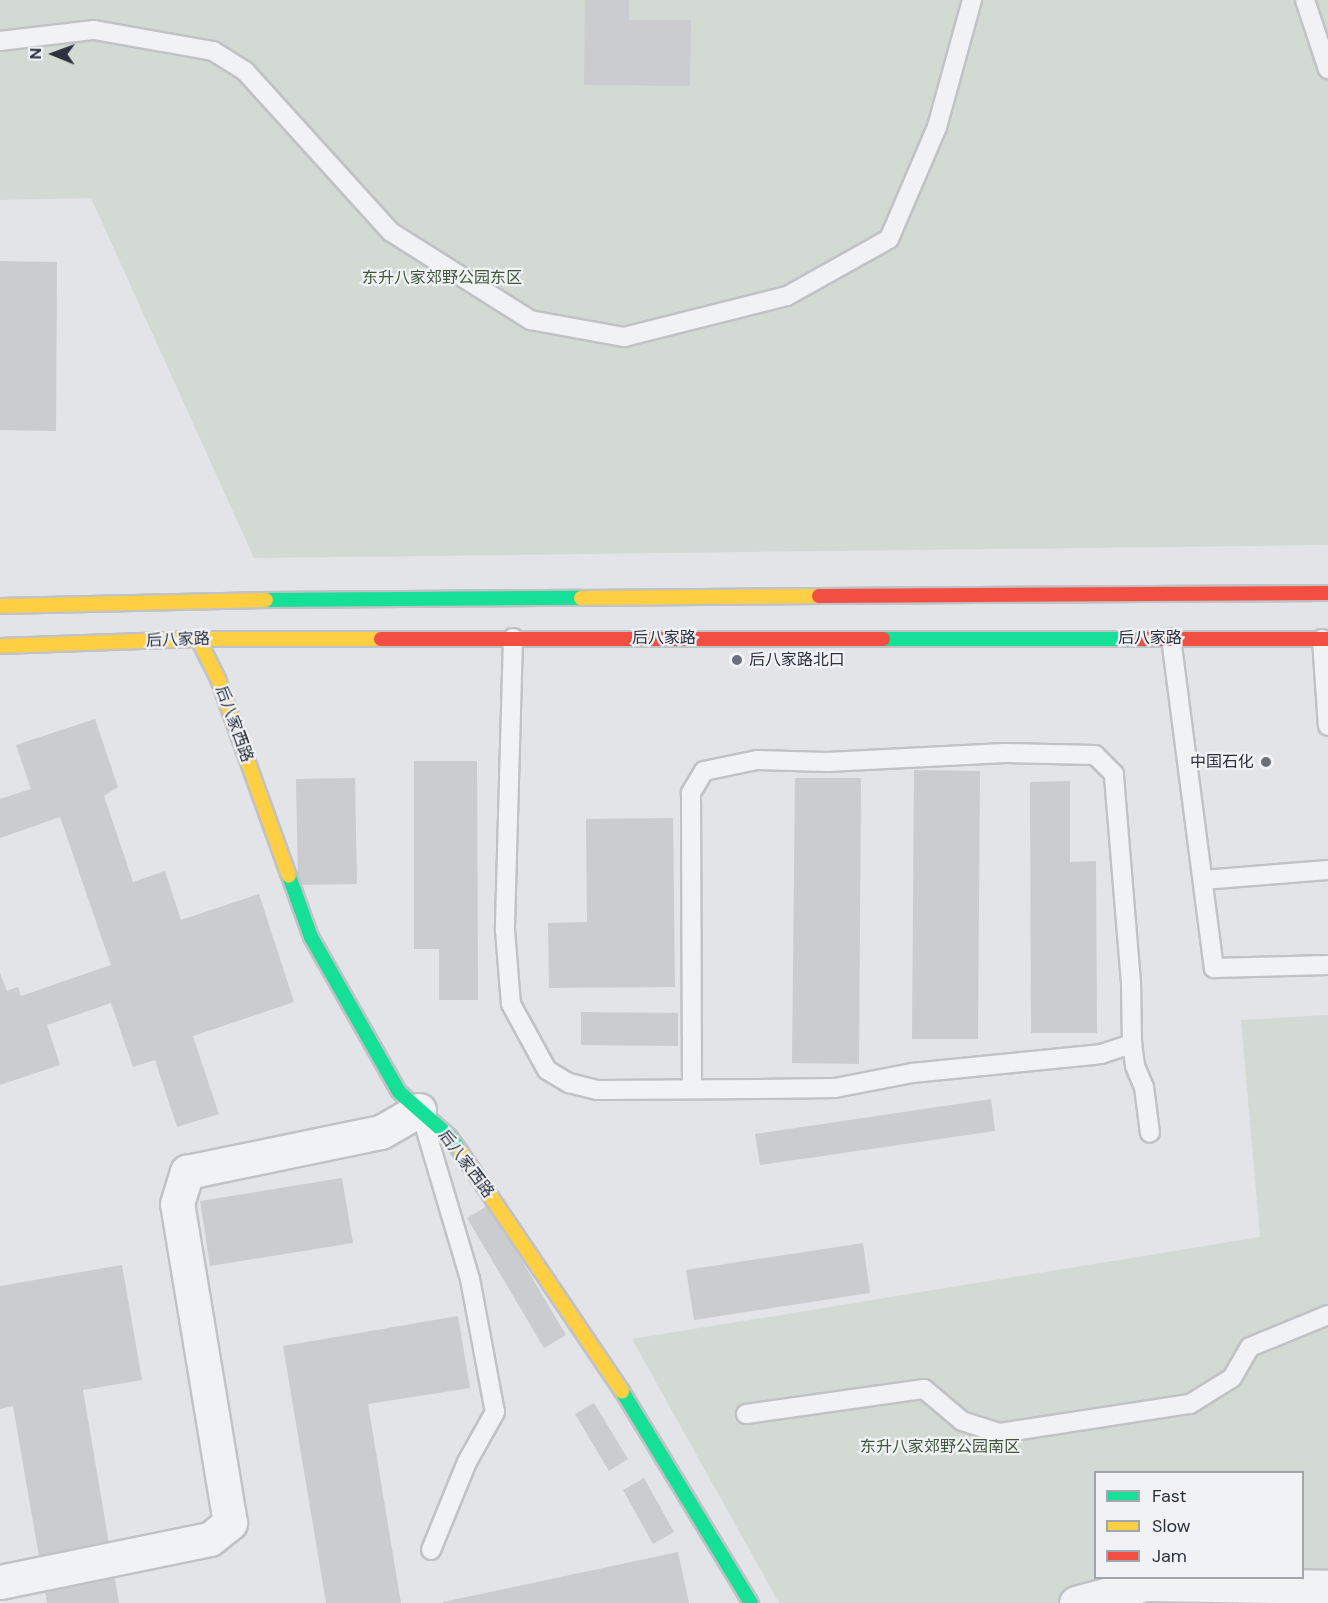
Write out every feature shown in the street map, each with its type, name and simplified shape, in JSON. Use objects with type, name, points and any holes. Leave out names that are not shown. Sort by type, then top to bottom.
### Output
[{"type":"main road","points":[[0,606],[254,600],[1328,593]]},
{"type":"main road","name":"后八家路","points":[[0,646],[198,639],[1325,639]]},
{"type":"main road","name":"后八家西路","points":[[198,639],[218,679],[311,937],[399,1092],[450,1137],[601,1356],[751,1603]]},
{"type":"street","points":[[0,1582],[210,1539],[230,1523],[177,1204],[187,1172],[381,1132],[419,1110]]},
{"type":"street","points":[[1076,1603],[1146,1584],[1328,1587]]},
{"type":"lane","points":[[0,41],[94,30],[213,51],[246,71],[391,232],[530,321],[624,337],[787,296],[889,239],[937,127],[972,0]]},
{"type":"lane","points":[[1305,0],[1328,69]]},
{"type":"lane","points":[[513,638],[505,930],[511,1004],[547,1070],[569,1083],[597,1090],[835,1088],[912,1073],[1101,1054],[1131,1044]]},
{"type":"lane","points":[[1171,638],[1214,968],[1328,965]]},
{"type":"lane","points":[[1325,639],[1328,726]]},
{"type":"lane","points":[[692,1089],[691,793],[704,771],[757,759],[827,762],[1005,753],[1095,755],[1114,774],[1131,983],[1131,1044],[1135,1066],[1144,1087],[1149,1133]]},
{"type":"lane","points":[[1203,880],[1328,870]]},
{"type":"lane","points":[[419,1110],[470,1279],[495,1412],[467,1461],[431,1550]]},
{"type":"lane","points":[[746,1414],[924,1389],[962,1420],[1000,1433],[1190,1404],[1232,1378],[1250,1347],[1328,1315]]},
{"type":"green space","name":"东升八家郊野公园东区","points":[[0,0],[1328,0],[1328,545],[254,558],[91,198],[0,200]]},
{"type":"green space","name":"东升八家郊野公园南区","points":[[1328,1015],[1328,1603],[779,1603],[632,1339],[1260,1237],[1241,1020]]},
{"type":"building","points":[[585,0],[629,0],[629,20],[691,20],[690,86],[584,85]]},
{"type":"building","points":[[0,261],[57,262],[56,431],[0,430]]},
{"type":"building","points":[[95,719],[118,787],[104,796],[133,882],[165,871],[181,920],[259,894],[294,1002],[193,1036],[219,1114],[177,1127],[155,1060],[133,1067],[111,1003],[47,1025],[60,1065],[0,1085],[0,973],[7,991],[18,987],[21,996],[111,965],[60,817],[0,838],[0,799],[31,789],[16,745]]},
{"type":"building","points":[[414,761],[477,761],[478,1000],[439,1000],[439,949],[414,949]]},
{"type":"building","points":[[914,770],[980,771],[978,1039],[912,1039]]},
{"type":"building","points":[[355,778],[357,884],[298,885],[296,779]]},
{"type":"building","points":[[795,778],[861,778],[859,1064],[792,1063]]},
{"type":"building","points":[[1070,781],[1070,862],[1096,861],[1097,1033],[1031,1033],[1030,782]]},
{"type":"building","points":[[673,818],[675,987],[549,988],[548,923],[587,922],[586,819]]},
{"type":"building","points":[[581,1012],[678,1013],[678,1046],[581,1045]]},
{"type":"building","points":[[991,1099],[995,1131],[760,1165],[755,1134]]},
{"type":"building","points":[[342,1178],[353,1243],[210,1266],[200,1201]]},
{"type":"building","points":[[489,1205],[566,1335],[544,1348],[467,1218]]},
{"type":"building","points":[[863,1243],[870,1293],[694,1320],[686,1270]]},
{"type":"building","points":[[122,1265],[142,1380],[83,1390],[119,1603],[47,1603],[13,1406],[0,1409],[0,1286]]},
{"type":"building","points":[[458,1316],[470,1388],[368,1404],[401,1603],[326,1603],[283,1346]]},
{"type":"building","points":[[594,1403],[628,1459],[609,1471],[575,1414]]},
{"type":"building","points":[[644,1478],[674,1532],[653,1544],[623,1490]]},
{"type":"building","points":[[678,1552],[689,1603],[443,1603],[443,1602]]},
{"type":"traffic: fast","points":[[266,600],[581,598]]},
{"type":"traffic: fast","points":[[883,639],[1140,639]]},
{"type":"traffic: fast","points":[[289,876],[311,937],[399,1092],[450,1137],[460,1151]]},
{"type":"traffic: fast","points":[[622,1391],[751,1603]]},
{"type":"traffic: slow","points":[[581,598],[819,596]]},
{"type":"traffic: slow","points":[[0,606],[266,600]]},
{"type":"traffic: slow","points":[[198,639],[218,679],[289,876]]},
{"type":"traffic: slow","points":[[0,646],[198,639],[381,639]]},
{"type":"traffic: slow","points":[[460,1151],[622,1391]]},
{"type":"traffic: jam","points":[[819,596],[1328,593]]},
{"type":"traffic: jam","points":[[381,639],[883,639]]},
{"type":"traffic: jam","points":[[1140,639],[1328,639]]},
{"type":"place","name":"后八家路北口","points":[[737,660]]},
{"type":"place","name":"中国石化","points":[[1266,762]]}]
